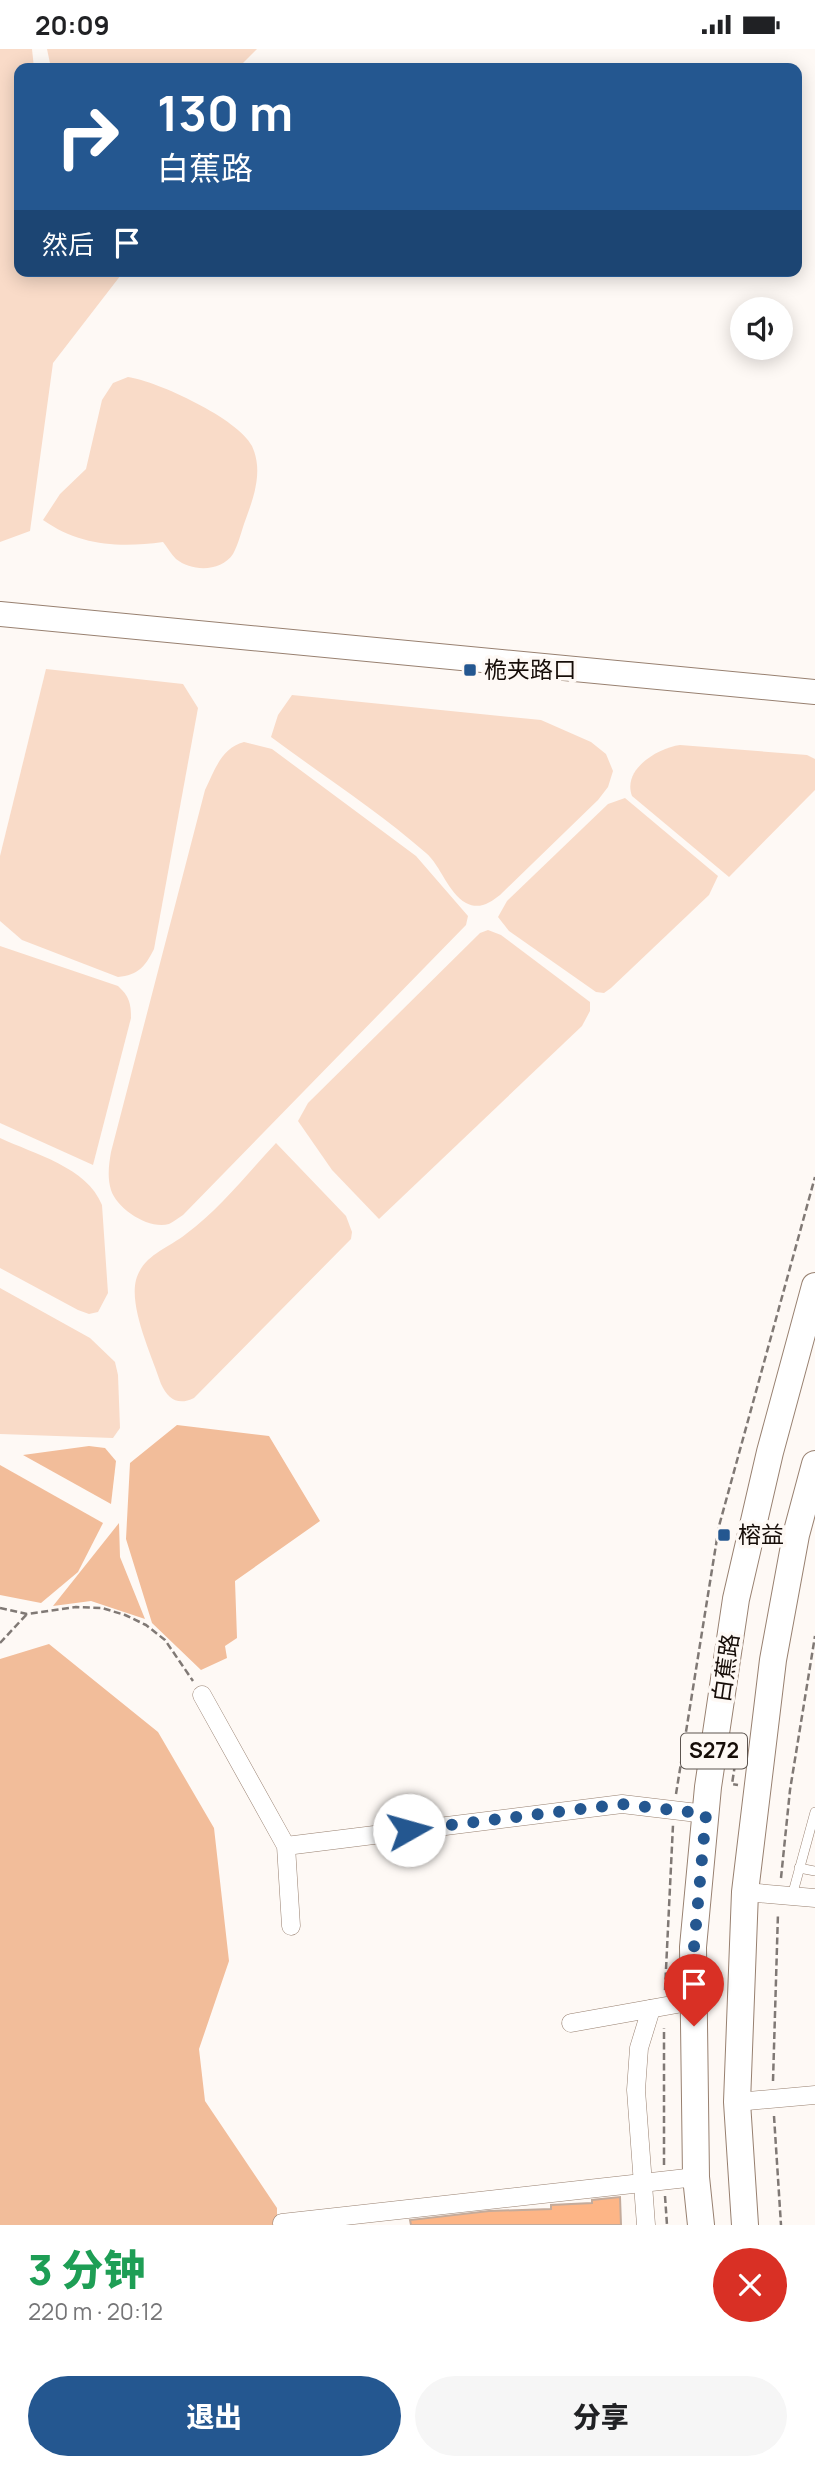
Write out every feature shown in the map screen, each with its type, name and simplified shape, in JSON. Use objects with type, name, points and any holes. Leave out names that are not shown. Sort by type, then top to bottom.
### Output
[{"type":"main road","name":"白蕉路","points":[[701,2225],[696,2177],[694,1947],[713,1756],[737,1599],[770,1453],[815,1286]]},
{"type":"main road","name":"白蕉路","points":[[745,2225],[737,2102],[745,1892],[773,1660],[796,1535],[815,1464]]},
{"type":"street","points":[[6,615],[815,692]]},
{"type":"street","points":[[202,1695],[285,1846],[291,1926]]},
{"type":"street","points":[[285,1846],[622,1804],[706,1814]]},
{"type":"street","points":[[745,1892],[815,1898]]},
{"type":"street","points":[[571,2024],[694,2001]]},
{"type":"street","points":[[646,2225],[635,2090],[639,2048],[651,2009]]},
{"type":"street","points":[[737,2102],[815,2095]]},
{"type":"street","points":[[282,2223],[696,2177]]},
{"type":"lane","points":[[785,1896],[800,1868],[815,1812]]},
{"type":"lane","points":[[800,1868],[815,1871]]},
{"type":"path","points":[[0,1608],[27,1614],[76,1607],[102,1608],[146,1625],[165,1640],[202,1695]]},
{"type":"path","points":[[0,1643],[27,1614]]},
{"type":"path","points":[[780,2225],[772,2099],[790,1790],[815,1636]]},
{"type":"path","points":[[683,1752],[736,1758],[732,1784],[790,1790]]},
{"type":"shaded area","points":[[0,49],[32,49],[33,63],[14,63],[14,277],[119,277],[53,363],[30,531],[0,542]]},
{"type":"shaded area","points":[[47,49],[257,49],[243,63],[50,63]]},
{"type":"shaded area","points":[[128,377],[177,393],[215,413],[244,435],[252,446],[257,466],[254,495],[235,550],[228,560],[221,564],[198,568],[176,559],[163,542],[131,545],[101,543],[71,535],[43,520],[60,494],[86,469],[102,400],[113,383]]},
{"type":"shaded area","points":[[46,669],[183,684],[198,708],[154,949],[140,969],[125,976],[118,977],[22,940],[0,921],[0,856]]},
{"type":"shaded area","points":[[292,695],[541,720],[591,742],[606,754],[613,771],[608,787],[598,800],[500,895],[484,905],[475,906],[466,903],[454,893],[431,858],[408,838],[271,737],[278,715]]},
{"type":"shaded area","points":[[244,742],[272,749],[416,856],[468,916],[466,925],[183,1215],[169,1224],[152,1224],[127,1211],[114,1197],[109,1180],[111,1152],[205,790],[224,755]]},
{"type":"shaded area","points":[[680,745],[807,755],[815,759],[815,790],[729,877],[632,796],[632,777],[644,761],[662,750]]},
{"type":"shaded area","points":[[625,798],[718,876],[709,895],[611,988],[604,993],[596,992],[509,931],[498,917],[507,901],[608,804]]},
{"type":"shaded area","points":[[488,930],[501,935],[590,1002],[590,1011],[582,1026],[379,1219],[332,1170],[298,1121],[308,1103],[480,933]]},
{"type":"shaded area","points":[[0,946],[118,986],[129,1000],[131,1018],[93,1165],[0,1123]]},
{"type":"shaded area","points":[[0,1138],[58,1163],[85,1181],[95,1192],[102,1205],[108,1293],[98,1312],[89,1314],[78,1310],[0,1268]]},
{"type":"shaded area","points":[[276,1143],[346,1216],[352,1232],[351,1239],[194,1398],[174,1400],[161,1384],[138,1318],[135,1291],[139,1271],[156,1253],[186,1234],[210,1214]]},
{"type":"shaded area","points":[[0,1288],[90,1338],[115,1362],[120,1428],[113,1438],[0,1434]]},
{"type":"shaded area","points":[[177,1425],[269,1436],[320,1521],[235,1581],[237,1638],[225,1646],[227,1658],[201,1670],[152,1623],[126,1539],[130,1463]]},
{"type":"shaded area","points":[[89,1446],[105,1448],[116,1461],[111,1504],[23,1455]]},
{"type":"shaded area","points":[[0,1465],[103,1523],[78,1572],[41,1603],[0,1595]]},
{"type":"shaded area","points":[[119,1523],[120,1557],[145,1619],[91,1601],[53,1606]]},
{"type":"shaded area","points":[[49,1644],[158,1732],[214,1828],[229,1961],[199,2049],[205,2101],[277,2208],[277,2225],[0,2225],[0,1659]]},
{"type":"building","points":[[620,2197],[621,2225],[411,2225],[410,2220],[489,2211],[551,2209],[551,2205],[592,2203],[592,2200]]},
{"type":"place","name":"桅夹路口","points":[[470,670]]},
{"type":"place","name":"榕益","points":[[724,1535]]},
{"type":"route","points":[[409,1830],[622,1804],[706,1814],[694,1947],[694,2026]]}]
